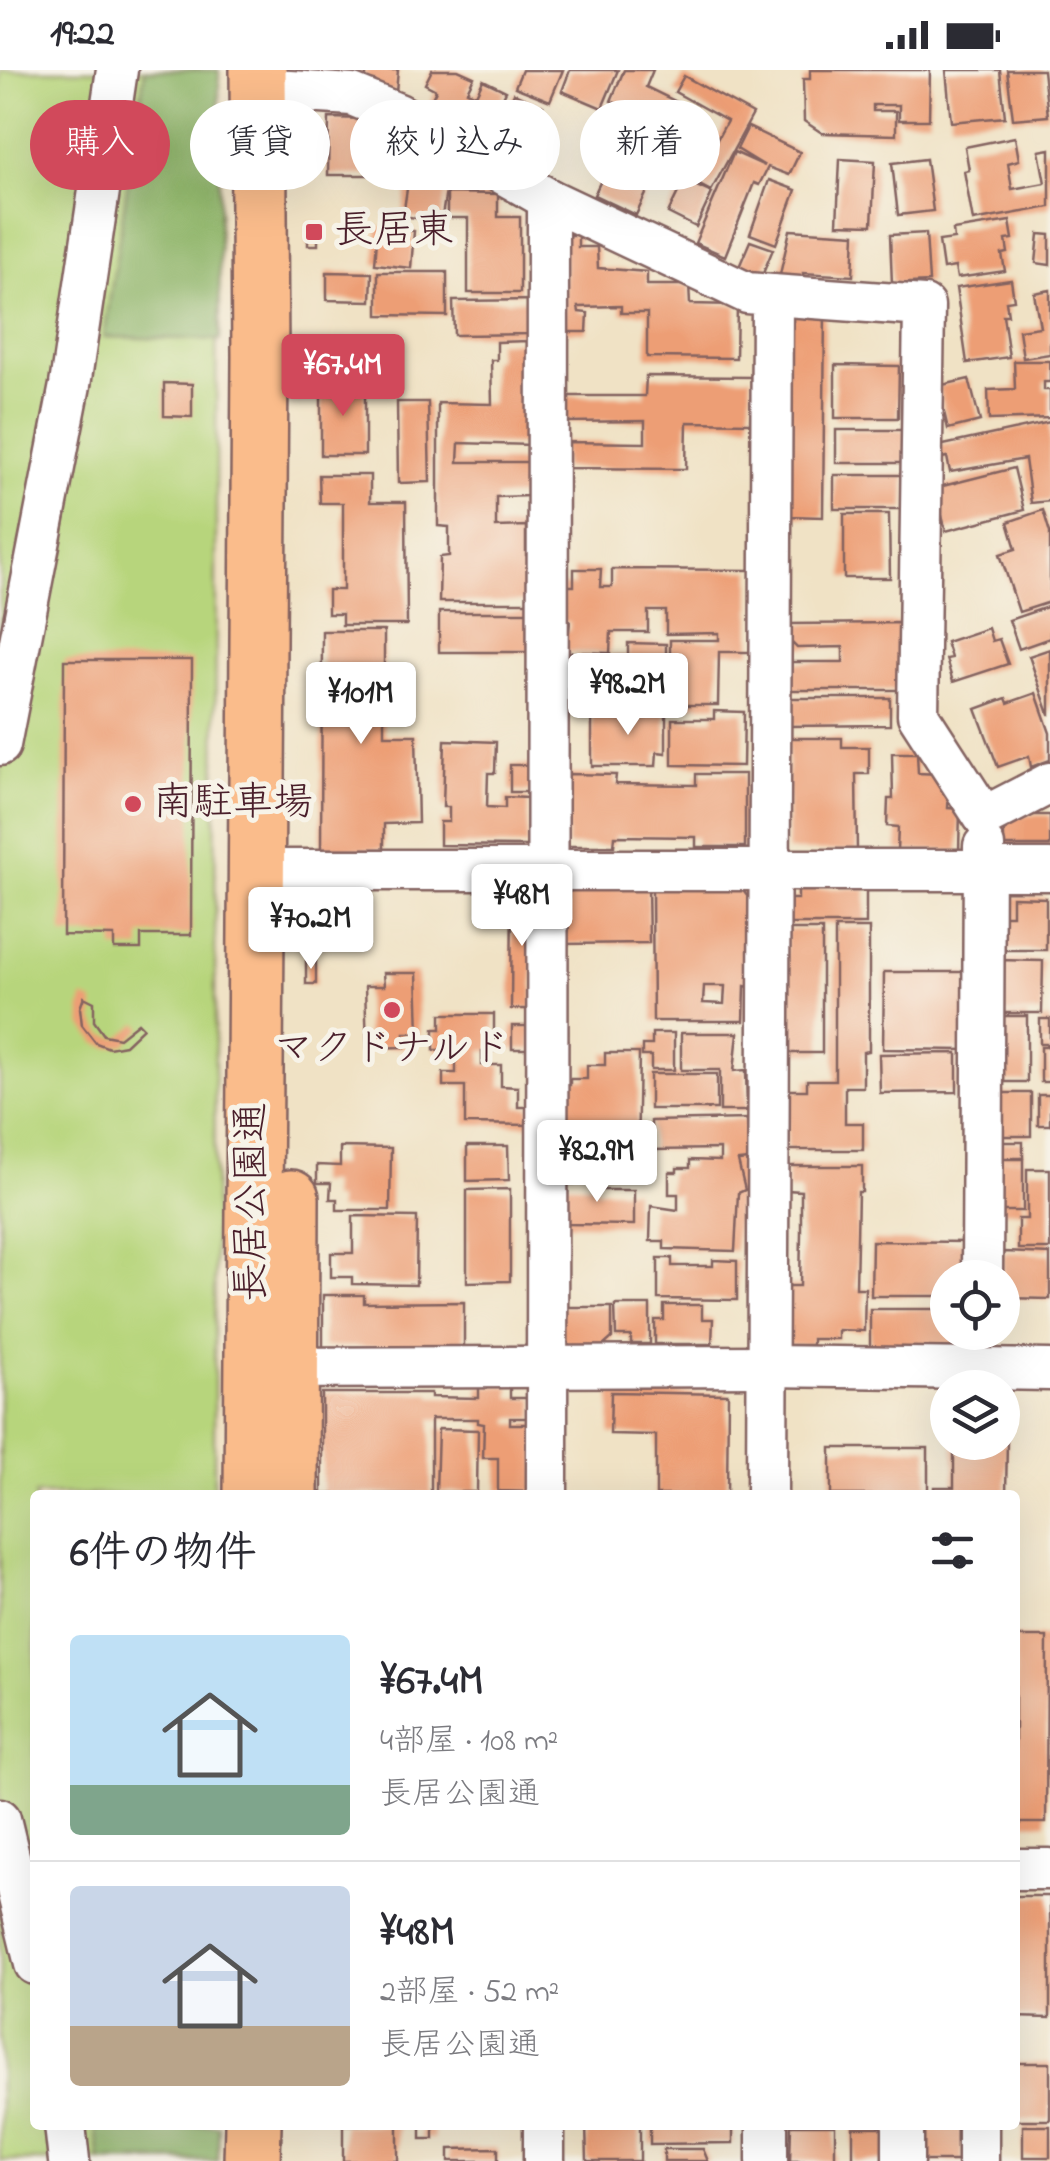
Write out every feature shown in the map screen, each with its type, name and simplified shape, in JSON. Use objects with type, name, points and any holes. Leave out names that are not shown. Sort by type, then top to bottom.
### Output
[{"type":"highway","name":"長居公園通","points":[[276,80],[260,357],[273,869],[272,1368],[289,1490]]},
{"type":"highway","name":"長居公園通","points":[[253,1490],[272,1368]]},
{"type":"highway","points":[[252,2161],[253,2130]]},
{"type":"highway","points":[[286,2130],[287,2161]]},
{"type":"street","points":[[0,746],[70,385],[117,70]]},
{"type":"street","points":[[276,80],[352,95],[398,114],[548,198],[747,292],[924,306],[918,714],[984,817],[982,1260]]},
{"type":"street","points":[[547,1490],[548,198]]},
{"type":"street","points":[[767,1490],[772,295]]},
{"type":"street","points":[[984,817],[1050,783]]},
{"type":"street","points":[[273,869],[1050,870]]},
{"type":"street","points":[[272,1368],[768,1366],[982,1351],[1050,1370]]},
{"type":"street","points":[[0,1819],[30,1943]]},
{"type":"street","points":[[1020,1869],[1050,1869]]},
{"type":"street","points":[[66,2130],[70,2161]]},
{"type":"street","points":[[544,2130],[544,2161]]},
{"type":"street","points":[[767,2130],[767,2161]]},
{"type":"street","points":[[902,2161],[903,2130]]},
{"type":"street","points":[[978,2130],[978,2161]]},
{"type":"green space","points":[[0,70],[217,70],[217,100],[190,100],[190,190],[217,190],[214,1490],[30,1490],[30,2130],[213,2130],[213,2161],[0,2161]]},
{"type":"green space","points":[[145,70],[219,70],[219,100],[190,100],[190,190],[219,190],[220,340],[104,337],[127,190],[170,190],[170,100],[140,100]]},
{"type":"green space","points":[[97,2130],[219,2130],[218,2161],[100,2161]]},
{"type":"building","points":[[354,70],[398,70],[396,92],[374,90],[375,81],[366,80],[366,74]]},
{"type":"building","points":[[432,70],[458,70],[474,77],[467,91],[476,95],[483,80],[506,91],[502,100],[431,100],[436,90],[425,84]]},
{"type":"building","points":[[522,70],[563,70],[550,100],[515,87]]},
{"type":"building","points":[[570,70],[618,70],[605,100],[583,100],[562,91]]},
{"type":"building","points":[[624,70],[653,70],[646,87],[673,100],[611,100]]},
{"type":"building","points":[[810,70],[930,70],[929,120],[899,120],[899,105],[873,105],[873,111],[896,111],[896,135],[822,133],[804,121],[803,79],[810,79]]},
{"type":"building","points":[[946,70],[1000,70],[1005,117],[951,122]]},
{"type":"building","points":[[1007,70],[1043,70],[1048,116],[1013,119]]},
{"type":"building","points":[[684,76],[753,114],[720,174],[720,134],[727,121],[720,117],[720,100],[689,100],[675,92]]},
{"type":"building","points":[[514,93],[530,100],[511,100]]},
{"type":"building","points":[[330,118],[350,119],[350,175],[330,175]]},
{"type":"building","points":[[748,127],[800,152],[789,175],[768,167],[759,185],[754,183],[725,256],[695,243],[734,152],[765,166],[737,149]]},
{"type":"building","points":[[1015,137],[1019,160],[1008,163],[1012,189],[1045,183],[1039,151],[1050,149],[1050,207],[973,221],[964,171],[969,170],[965,147]]},
{"type":"building","points":[[840,159],[875,161],[872,225],[837,224]]},
{"type":"building","points":[[926,159],[933,211],[898,215],[892,163]]},
{"type":"building","points":[[769,180],[796,190],[776,244],[750,234]]},
{"type":"building","points":[[407,190],[446,190],[441,222],[403,216]]},
{"type":"building","points":[[596,190],[648,190],[636,215],[594,195]]},
{"type":"building","points":[[679,190],[712,193],[696,227],[668,213]]},
{"type":"building","points":[[447,193],[498,194],[498,217],[520,217],[520,293],[468,293],[468,218],[447,218]]},
{"type":"building","points":[[1010,221],[1013,239],[1006,240],[1008,253],[1002,254],[1005,271],[957,278],[955,267],[943,269],[939,241],[954,239],[953,230]]},
{"type":"building","points":[[308,223],[318,223],[318,245],[308,245]]},
{"type":"building","points":[[378,227],[414,231],[411,268],[375,264]]},
{"type":"building","points":[[790,230],[855,234],[853,276],[803,273],[803,281],[779,279]]},
{"type":"building","points":[[926,233],[929,282],[892,284],[890,235]]},
{"type":"building","points":[[1039,234],[1050,235],[1050,265],[1036,263]]},
{"type":"building","points":[[564,235],[578,235],[578,247],[597,247],[598,268],[647,272],[647,285],[689,285],[690,304],[737,305],[736,358],[647,357],[647,313],[621,313],[621,306],[578,307],[579,312],[588,313],[587,332],[564,332]]},
{"type":"building","points":[[750,241],[773,249],[762,276],[739,267]]},
{"type":"building","points":[[327,272],[372,273],[371,301],[327,300]]},
{"type":"building","points":[[378,272],[447,272],[447,316],[378,315]]},
{"type":"building","points":[[1011,280],[1014,300],[1006,301],[1008,315],[1003,315],[1009,357],[967,363],[956,288]]},
{"type":"building","points":[[1050,290],[1050,354],[1023,358],[1019,330],[1040,327],[1034,293]]},
{"type":"building","points":[[534,300],[534,334],[454,335],[453,301]]},
{"type":"building","points":[[797,308],[825,308],[823,517],[789,516],[785,323]]},
{"type":"building","points":[[528,341],[533,445],[459,443],[458,462],[530,462],[530,496],[496,497],[496,527],[526,526],[526,555],[535,557],[534,602],[439,602],[440,557],[449,556],[449,527],[438,526],[438,403],[492,404],[491,360],[497,360],[497,342]]},
{"type":"building","points":[[1014,361],[1050,361],[1050,382],[1044,382],[1044,390],[1050,390],[1050,418],[989,420],[988,390],[1015,389]]},
{"type":"building","points":[[835,365],[899,366],[898,418],[835,418]]},
{"type":"building","points":[[646,376],[751,377],[750,423],[687,422],[686,469],[563,468],[563,442],[645,443],[645,421],[564,422],[564,396],[645,396]]},
{"type":"building","points":[[969,379],[980,421],[948,429],[938,386]]},
{"type":"building","points":[[164,383],[192,384],[192,417],[164,416]]},
{"type":"building","points":[[321,383],[365,383],[365,455],[321,455]]},
{"type":"building","points":[[397,402],[428,402],[430,482],[398,483]]},
{"type":"building","points":[[1050,422],[1050,501],[1031,503],[1025,459],[950,472],[947,457],[937,459],[934,447]]},
{"type":"building","points":[[836,430],[906,430],[906,463],[836,463]]},
{"type":"building","points":[[1014,468],[1024,510],[946,531],[935,488]]},
{"type":"building","points":[[319,475],[370,475],[370,502],[406,502],[407,625],[342,625],[342,614],[328,614],[328,590],[343,590],[343,503],[320,503]]},
{"type":"building","points":[[834,475],[905,475],[905,509],[834,509]]},
{"type":"building","points":[[1043,510],[1050,533],[1050,602],[1019,612],[1000,554],[1016,549],[1008,522]]},
{"type":"building","points":[[844,514],[889,514],[890,578],[844,578]]},
{"type":"building","points":[[574,569],[601,569],[600,587],[612,587],[612,569],[751,570],[751,652],[719,652],[718,705],[670,705],[670,640],[719,640],[719,633],[666,634],[666,611],[648,611],[648,632],[611,632],[610,653],[559,652],[560,631],[569,631],[570,622],[560,621],[561,586],[574,586]]},
{"type":"building","points":[[1050,606],[1050,638],[1019,649],[1009,620]]},
{"type":"building","points":[[439,612],[534,612],[534,652],[439,652]]},
{"type":"building","points":[[900,623],[900,690],[786,690],[786,662],[843,662],[843,647],[797,648],[787,638],[787,624]]},
{"type":"building","points":[[988,628],[992,641],[999,639],[1008,664],[953,682],[946,642]]},
{"type":"building","points":[[322,631],[384,631],[384,735],[416,735],[418,823],[384,824],[384,849],[321,849]]},
{"type":"building","points":[[628,643],[666,644],[666,706],[576,706],[576,656],[628,656]]},
{"type":"building","points":[[1050,649],[1050,714],[1049,714],[1029,656]]},
{"type":"building","points":[[64,660],[192,660],[191,935],[141,935],[141,949],[114,949],[114,936],[63,935]]},
{"type":"building","points":[[1036,693],[1050,733],[1050,760],[1031,767],[1029,756],[998,767],[976,709]]},
{"type":"building","points":[[786,698],[890,698],[890,725],[786,726]]},
{"type":"building","points":[[714,711],[744,712],[743,766],[672,765],[672,719],[714,719]]},
{"type":"building","points":[[592,712],[666,712],[666,753],[657,752],[656,766],[592,766]]},
{"type":"building","points":[[788,738],[842,738],[842,747],[869,747],[869,774],[856,774],[857,851],[787,851]]},
{"type":"building","points":[[445,740],[496,742],[495,773],[488,773],[487,807],[505,808],[505,797],[528,798],[527,846],[440,845],[440,822],[449,822],[449,807],[443,807]]},
{"type":"building","points":[[892,753],[917,753],[918,773],[939,774],[949,787],[948,808],[960,809],[959,851],[897,851],[898,827],[887,826],[888,799],[893,799]]},
{"type":"building","points":[[510,765],[533,765],[533,792],[510,792]]},
{"type":"building","points":[[568,774],[616,775],[615,784],[696,785],[696,774],[745,774],[745,847],[696,847],[696,837],[615,836],[614,846],[567,846]]},
{"type":"building","points":[[1004,815],[1050,815],[1050,846],[1004,846]]},
{"type":"building","points":[[512,885],[523,885],[533,895],[533,1009],[511,1009]]},
{"type":"building","points":[[648,886],[649,943],[561,944],[560,901],[575,887]]},
{"type":"building","points":[[652,887],[740,887],[752,902],[750,987],[745,986],[744,1021],[653,1021]],"holes":[[[704,986],[725,986],[724,1004],[703,1003]]]},
{"type":"building","points":[[866,888],[866,924],[787,924],[787,899],[798,899],[798,889]]},
{"type":"building","points":[[1012,897],[1046,898],[1046,950],[1000,950],[1000,915],[1012,915]]},
{"type":"building","points":[[835,928],[869,928],[869,1051],[863,1052],[863,1087],[845,1087],[845,1123],[863,1123],[863,1150],[787,1150],[787,1090],[807,1090],[807,1080],[835,1080]]},
{"type":"building","points":[[786,930],[822,930],[822,1053],[786,1053]]},
{"type":"building","points":[[999,960],[1043,961],[1042,1013],[998,1013]]},
{"type":"building","points":[[306,961],[316,961],[316,984],[306,984]]},
{"type":"building","points":[[884,972],[968,972],[969,1050],[883,1049]]},
{"type":"building","name":"マクドナルド","points":[[383,973],[417,973],[419,1033],[404,1033],[405,1047],[367,1048],[365,986],[384,986]]},
{"type":"building","points":[[84,997],[94,1002],[94,1021],[104,1035],[119,1038],[138,1023],[143,1028],[125,1045],[109,1048],[96,1043],[82,1025],[80,1008]]},
{"type":"building","points":[[441,1014],[494,1014],[494,1051],[482,1051],[482,1065],[501,1065],[501,1086],[518,1087],[518,1107],[530,1107],[530,1125],[465,1124],[465,1086],[443,1086],[443,1073],[456,1073],[456,1050],[434,1050],[434,1029],[441,1029]]},
{"type":"building","points":[[996,1016],[1027,1016],[1027,1082],[996,1082]]},
{"type":"building","points":[[1040,1019],[1050,1019],[1050,1044],[1040,1044]]},
{"type":"building","points":[[512,1026],[532,1026],[532,1049],[512,1049]]},
{"type":"building","points":[[652,1033],[674,1033],[674,1070],[651,1070],[651,1056],[642,1056],[642,1045],[652,1045]]},
{"type":"building","points":[[681,1033],[738,1033],[734,1071],[746,1070],[747,1111],[720,1111],[720,1070],[681,1070]]},
{"type":"building","points":[[1041,1047],[1050,1047],[1050,1082],[1041,1082]]},
{"type":"building","points":[[605,1053],[639,1053],[637,1160],[585,1159],[586,1154],[558,1153],[559,1085],[570,1085],[570,1079],[587,1079],[587,1065],[605,1065]]},
{"type":"building","points":[[957,1053],[957,1092],[880,1093],[879,1054]]},
{"type":"building","points":[[650,1074],[717,1074],[717,1109],[650,1109]]},
{"type":"building","points":[[992,1093],[1031,1093],[1031,1136],[992,1136]]},
{"type":"building","points":[[1038,1095],[1050,1095],[1050,1125],[1038,1125]]},
{"type":"building","points":[[747,1119],[748,1160],[738,1161],[745,1190],[738,1193],[735,1251],[664,1249],[664,1241],[650,1241],[651,1206],[678,1210],[678,1194],[669,1194],[669,1172],[690,1168],[690,1160],[720,1161],[720,1149],[651,1150],[651,1121]]},
{"type":"building","points":[[996,1142],[1023,1142],[1023,1158],[996,1158]]},
{"type":"building","points":[[467,1146],[508,1146],[509,1180],[467,1181]]},
{"type":"building","points":[[340,1147],[391,1148],[390,1210],[337,1210],[337,1199],[330,1199],[331,1183],[317,1183],[317,1165],[340,1166]]},
{"type":"building","points":[[996,1159],[1023,1159],[1023,1211],[996,1211]]},
{"type":"building","points":[[787,1166],[862,1166],[856,1288],[865,1288],[864,1331],[838,1330],[838,1339],[812,1339],[812,1345],[785,1345],[786,1286],[800,1286],[801,1232],[801,1191],[787,1190]]},
{"type":"building","points":[[1027,1169],[1050,1169],[1050,1249],[1018,1249],[1018,1219],[1027,1219]]},
{"type":"building","points":[[560,1184],[595,1184],[595,1190],[634,1190],[634,1225],[566,1224]]},
{"type":"building","points":[[510,1189],[510,1281],[467,1282],[467,1190]]},
{"type":"building","points":[[353,1216],[417,1217],[416,1285],[352,1284],[352,1277],[331,1277],[331,1253],[353,1253]]},
{"type":"building","points":[[872,1241],[968,1242],[968,1260],[930,1260],[930,1296],[871,1296]]},
{"type":"building","points":[[1003,1252],[1050,1254],[1050,1299],[1020,1298],[1020,1260],[1003,1260]]},
{"type":"building","points":[[658,1258],[672,1258],[672,1266],[713,1266],[713,1260],[737,1261],[737,1300],[658,1299]]},
{"type":"building","points":[[323,1295],[364,1295],[364,1303],[464,1302],[464,1347],[323,1347]]},
{"type":"building","points":[[615,1305],[650,1305],[650,1344],[631,1344],[631,1336],[616,1336]]},
{"type":"building","points":[[664,1305],[702,1305],[702,1319],[713,1319],[712,1344],[655,1344],[655,1320],[664,1320]]},
{"type":"building","points":[[560,1307],[612,1307],[612,1338],[602,1347],[572,1347],[560,1338]]},
{"type":"building","points":[[870,1309],[930,1309],[930,1350],[870,1350]]},
{"type":"building","points":[[479,1386],[510,1386],[510,1398],[534,1398],[534,1418],[510,1418],[510,1424],[537,1424],[536,1490],[498,1490],[498,1458],[483,1458],[484,1424],[478,1423],[478,1419],[431,1419],[431,1490],[322,1490],[322,1393],[431,1393],[431,1397],[479,1398]]},
{"type":"building","points":[[611,1392],[728,1394],[727,1490],[656,1490],[656,1435],[610,1434]]},
{"type":"building","points":[[438,1429],[478,1430],[477,1490],[436,1490]]},
{"type":"building","points":[[831,1448],[928,1448],[928,1490],[831,1490]]},
{"type":"building","points":[[954,1460],[1007,1460],[1006,1490],[934,1490],[954,1487]]},
{"type":"building","points":[[1020,1637],[1047,1637],[1046,1823],[1020,1823]]},
{"type":"building","points":[[1020,1896],[1050,1896],[1050,2018],[1020,2017]]},
{"type":"building","points":[[1020,2063],[1050,2063],[1050,2120],[1020,2120]]},
{"type":"building","points":[[1023,2126],[1050,2126],[1050,2157],[1023,2157]]},
{"type":"building","points":[[343,2130],[398,2130],[398,2161],[343,2161]]},
{"type":"building","points":[[421,2130],[434,2130],[434,2139],[421,2139]]},
{"type":"building","points":[[586,2130],[640,2130],[640,2161],[587,2161]]},
{"type":"building","points":[[650,2130],[733,2130],[733,2143],[650,2144]]},
{"type":"building","points":[[791,2130],[835,2130],[835,2161],[790,2161]]},
{"type":"building","points":[[853,2130],[888,2130],[888,2161],[853,2161]]},
{"type":"building","points":[[914,2130],[962,2130],[963,2161],[914,2161]]},
{"type":"building","points":[[498,2148],[498,2161],[449,2161],[449,2149]]},
{"type":"building","points":[[664,2149],[703,2149],[708,2161],[664,2161]]},
{"type":"place","name":"長居東","points":[[314,232]]},
{"type":"place","name":"南駐車場","points":[[133,804]]},
{"type":"place","name":"マクドナルド","points":[[392,1010]]}]
